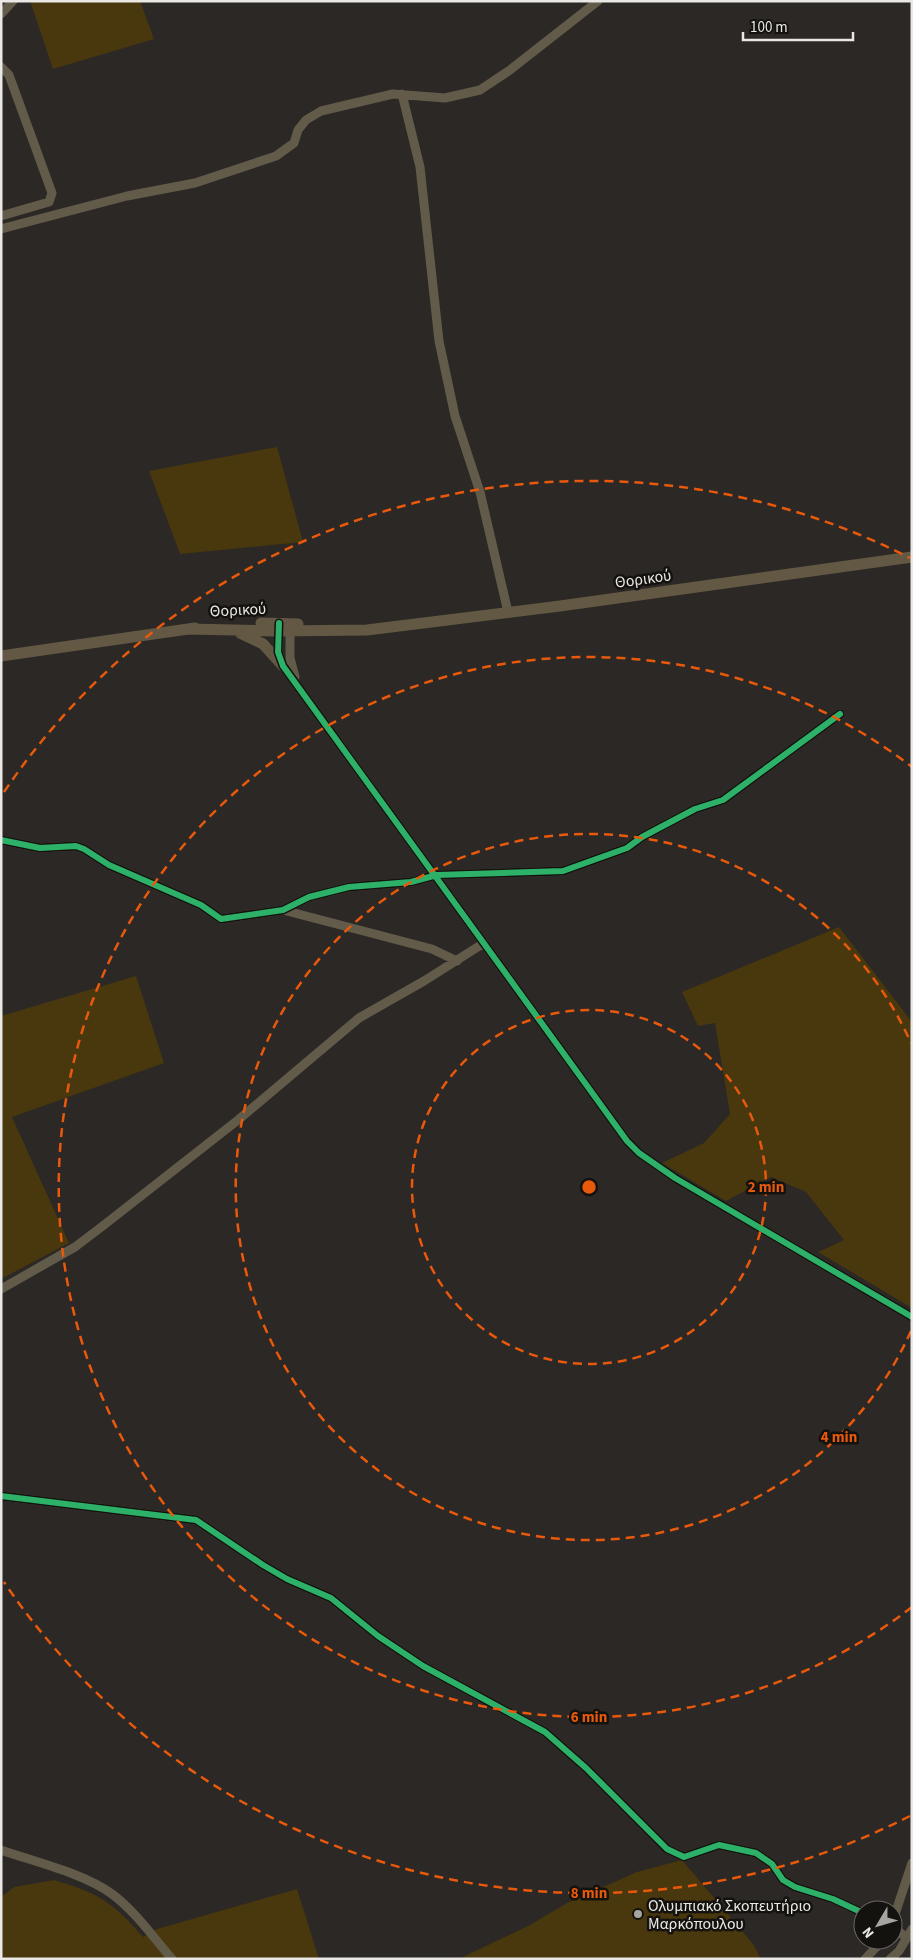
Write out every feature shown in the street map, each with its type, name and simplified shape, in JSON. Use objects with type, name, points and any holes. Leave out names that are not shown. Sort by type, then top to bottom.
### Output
[{"type":"main road","name":"Θορικού","points":[[1,656],[188,628],[235,624],[367,630],[912,557]]},
{"type":"main road","name":"Θορικού","points":[[188,628],[284,627]]},
{"type":"main road","points":[[221,629],[250,636],[265,645],[283,666]]},
{"type":"street","points":[[1,14],[13,1]]},
{"type":"street","points":[[1,229],[127,196],[195,183],[244,168],[287,150],[294,143],[298,130],[306,120],[321,111],[402,94],[445,98],[480,90],[510,70],[598,1]]},
{"type":"street","points":[[1,67],[10,75],[52,193],[49,202],[42,206],[1,216]]},
{"type":"street","points":[[402,94],[420,167],[439,340],[455,416],[480,492],[508,612]]},
{"type":"street","points":[[284,627],[278,652],[283,666],[437,876],[617,1129],[639,1153],[676,1178],[912,1317]]},
{"type":"street","points":[[284,627],[290,658],[298,684]]},
{"type":"street","points":[[1,840],[40,848],[76,846],[140,881],[202,905],[221,919],[283,910],[309,898],[349,887],[411,882],[437,876],[563,871],[628,848],[642,837],[695,809],[723,800],[840,714]]},
{"type":"street","points":[[283,910],[432,949],[457,961]]},
{"type":"street","points":[[1,1289],[75,1247],[104,1226],[238,1120],[359,1018],[457,961],[484,943]]},
{"type":"street","points":[[1,1496],[196,1520],[263,1565],[288,1579],[331,1598],[378,1636],[423,1666],[545,1732],[586,1768],[667,1849],[684,1857],[719,1845],[756,1853],[772,1864],[783,1880],[795,1888],[833,1899],[853,1908]]},
{"type":"street","points":[[1,1850],[83,1879],[110,1893],[126,1905],[172,1959]]},
{"type":"street","points":[[900,1900],[912,1863]]},
{"type":"street","points":[[890,1959],[899,1951],[909,1933]]},
{"type":"shaded area","points":[[30,1],[140,1],[154,39],[53,69]]},
{"type":"shaded area","points":[[277,447],[303,542],[180,554],[149,471]]},
{"type":"shaded area","points":[[839,927],[912,1022],[912,1308],[818,1252],[844,1240],[806,1192],[771,1177],[726,1201],[662,1163],[704,1143],[730,1114],[715,1023],[698,1026],[682,992]]},
{"type":"shaded area","points":[[136,976],[164,1063],[12,1117],[69,1243],[1,1279],[1,1016]]},
{"type":"shaded area","name":"Ολυμπιακό Σκοπευτήριο Μαρκόπουλου","points":[[682,1860],[753,1944],[761,1959],[459,1959],[530,1925],[567,1903],[637,1872]]},
{"type":"shaded area","points":[[54,1880],[82,1889],[104,1900],[123,1915],[143,1937],[157,1929],[297,1889],[319,1959],[1,1959],[1,1897],[14,1887]]},
{"type":"cycle path","points":[[279,623],[278,652],[283,666],[627,1141],[639,1153],[675,1178],[912,1317]]},
{"type":"cycle path","points":[[1,840],[40,848],[76,846],[109,865],[201,905],[221,919],[283,910],[309,897],[349,887],[411,882],[437,875],[563,871],[627,848],[642,837],[695,809],[723,800],[840,714]]},
{"type":"cycle path","points":[[1,1496],[196,1520],[287,1579],[331,1598],[378,1636],[423,1666],[545,1732],[586,1768],[667,1849],[684,1857],[719,1845],[756,1853],[772,1864],[783,1880],[795,1887],[833,1899],[853,1908]]},
{"type":"place","name":"Ολυμπιακό Σκοπευτήριο Μαρκόπουλου","points":[[638,1914]]}]
